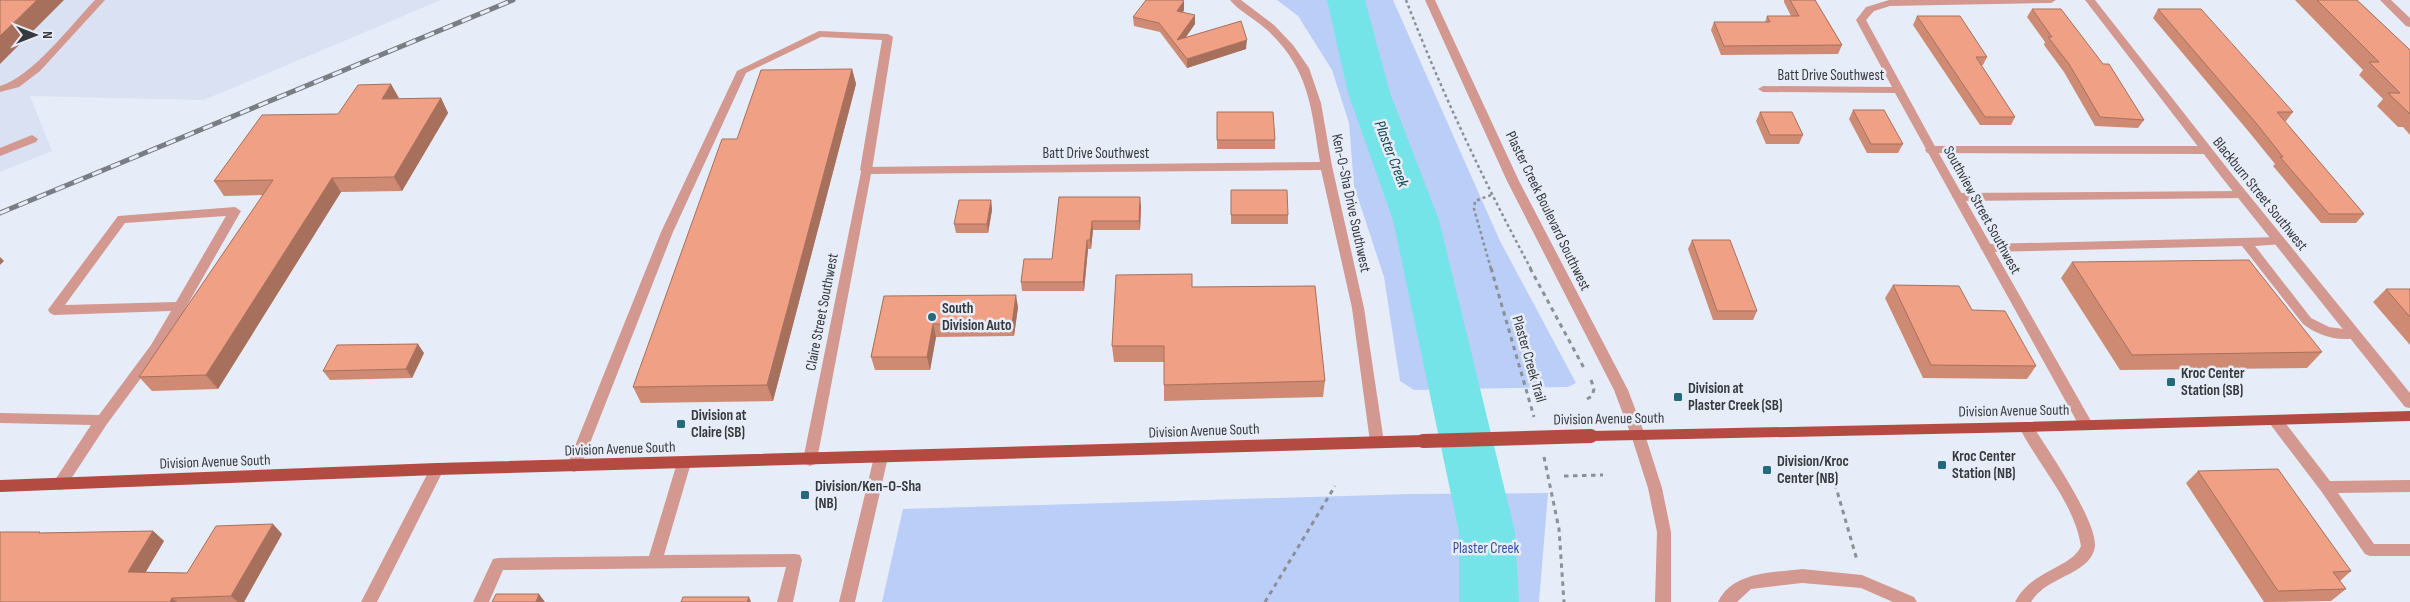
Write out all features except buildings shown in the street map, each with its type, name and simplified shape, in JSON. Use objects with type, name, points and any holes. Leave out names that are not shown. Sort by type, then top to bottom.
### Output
[{"type":"main road","name":"Division Avenue South","points":[[0,486],[437,469],[810,460],[1591,436],[2026,427],[2410,416]]},
{"type":"street","points":[[0,89],[16,84],[36,69],[100,0]]},
{"type":"street","name":"Ken-O-Sha Drive Southwest","points":[[1235,0],[1270,27],[1289,47],[1304,68],[1316,102],[1326,166],[1358,308],[1377,442]]},
{"type":"street","name":"Plaster Creek Boulevard Southwest","points":[[1430,0],[1513,181],[1621,390],[1655,488],[1664,532],[1663,602]]},
{"type":"street","name":"Southview Street Southwest","points":[[2051,0],[1889,3],[1870,9],[1861,20],[1931,150],[2086,425]]},
{"type":"street","name":"Blackburn Street Southwest","points":[[2090,0],[2352,334],[2410,403]]},
{"type":"street","points":[[2384,0],[2410,24]]},
{"type":"street","name":"Claire Street Southwest","points":[[574,466],[667,232],[742,71],[819,34],[888,37],[866,170],[810,460]]},
{"type":"street","name":"Batt Drive Southwest","points":[[1762,90],[1899,90]]},
{"type":"street","points":[[0,152],[32,139]]},
{"type":"street","points":[[1931,150],[2206,150]]},
{"type":"street","name":"Batt Drive Southwest","points":[[866,170],[1326,166]]},
{"type":"street","points":[[1958,197],[2242,195]]},
{"type":"street","points":[[60,484],[102,420],[121,398],[156,348],[235,211],[122,219],[54,310],[180,306]]},
{"type":"street","points":[[1986,248],[2279,241]]},
{"type":"street","points":[[2245,242],[2308,321],[2325,331],[2352,334]]},
{"type":"street","points":[[0,418],[102,420]]},
{"type":"street","points":[[2275,420],[2326,487],[2370,550],[2410,550]]},
{"type":"street","points":[[2023,602],[2026,594],[2036,585],[2078,561],[2085,554],[2088,546],[2082,523],[2026,427]]},
{"type":"street","points":[[847,602],[881,457]]},
{"type":"street","points":[[655,561],[684,463]]},
{"type":"street","points":[[369,602],[437,469]]},
{"type":"street","points":[[2326,487],[2410,486]]},
{"type":"street","points":[[481,602],[498,564],[795,560],[785,602]]},
{"type":"street","points":[[1726,602],[1746,583],[1802,576],[1862,582],[1909,602]]},
{"type":"path","points":[[1406,0],[1437,79],[1490,195],[1592,382],[1594,389],[1592,396],[1587,399]]},
{"type":"path","name":"Plaster Creek Trail","points":[[1490,195],[1475,201],[1475,216],[1534,419]]},
{"type":"path","points":[[1542,447],[1560,527],[1563,554],[1564,602]]},
{"type":"path","points":[[1564,476],[1603,475]]},
{"type":"path","points":[[1835,484],[1859,567]]},
{"type":"path","points":[[1265,602],[1335,486]]},
{"type":"shaded area","points":[[0,0],[441,0],[204,100],[30,96],[52,151],[0,172]]},
{"type":"green space","name":"Plaster Creek","points":[[1277,0],[1393,0],[1500,241],[1576,383],[1568,387],[1414,390],[1400,381],[1384,277],[1354,186],[1349,123],[1332,70],[1298,16]]},
{"type":"green space","name":"Plaster Creek","points":[[1548,493],[1539,602],[882,602],[903,509],[1411,494]]},
{"type":"waterway","name":"Plaster Creek","points":[[1346,0],[1369,93],[1416,220],[1487,532],[1489,602]]},
{"type":"railway","points":[[0,213],[513,0]]},
{"type":"place","name":"South Division Auto","points":[[932,317]]},
{"type":"place","name":"Kroc Center Station (SB)","points":[[2171,382]]},
{"type":"place","name":"Division at Plaster Creek (SB)","points":[[1678,397]]},
{"type":"place","name":"Division at Claire (SB)","points":[[681,424]]},
{"type":"place","name":"Kroc Center Station (NB)","points":[[1942,465]]},
{"type":"place","name":"Division/Kroc Center (NB)","points":[[1767,470]]},
{"type":"place","name":"Division/Ken-O-Sha (NB)","points":[[805,495]]}]
